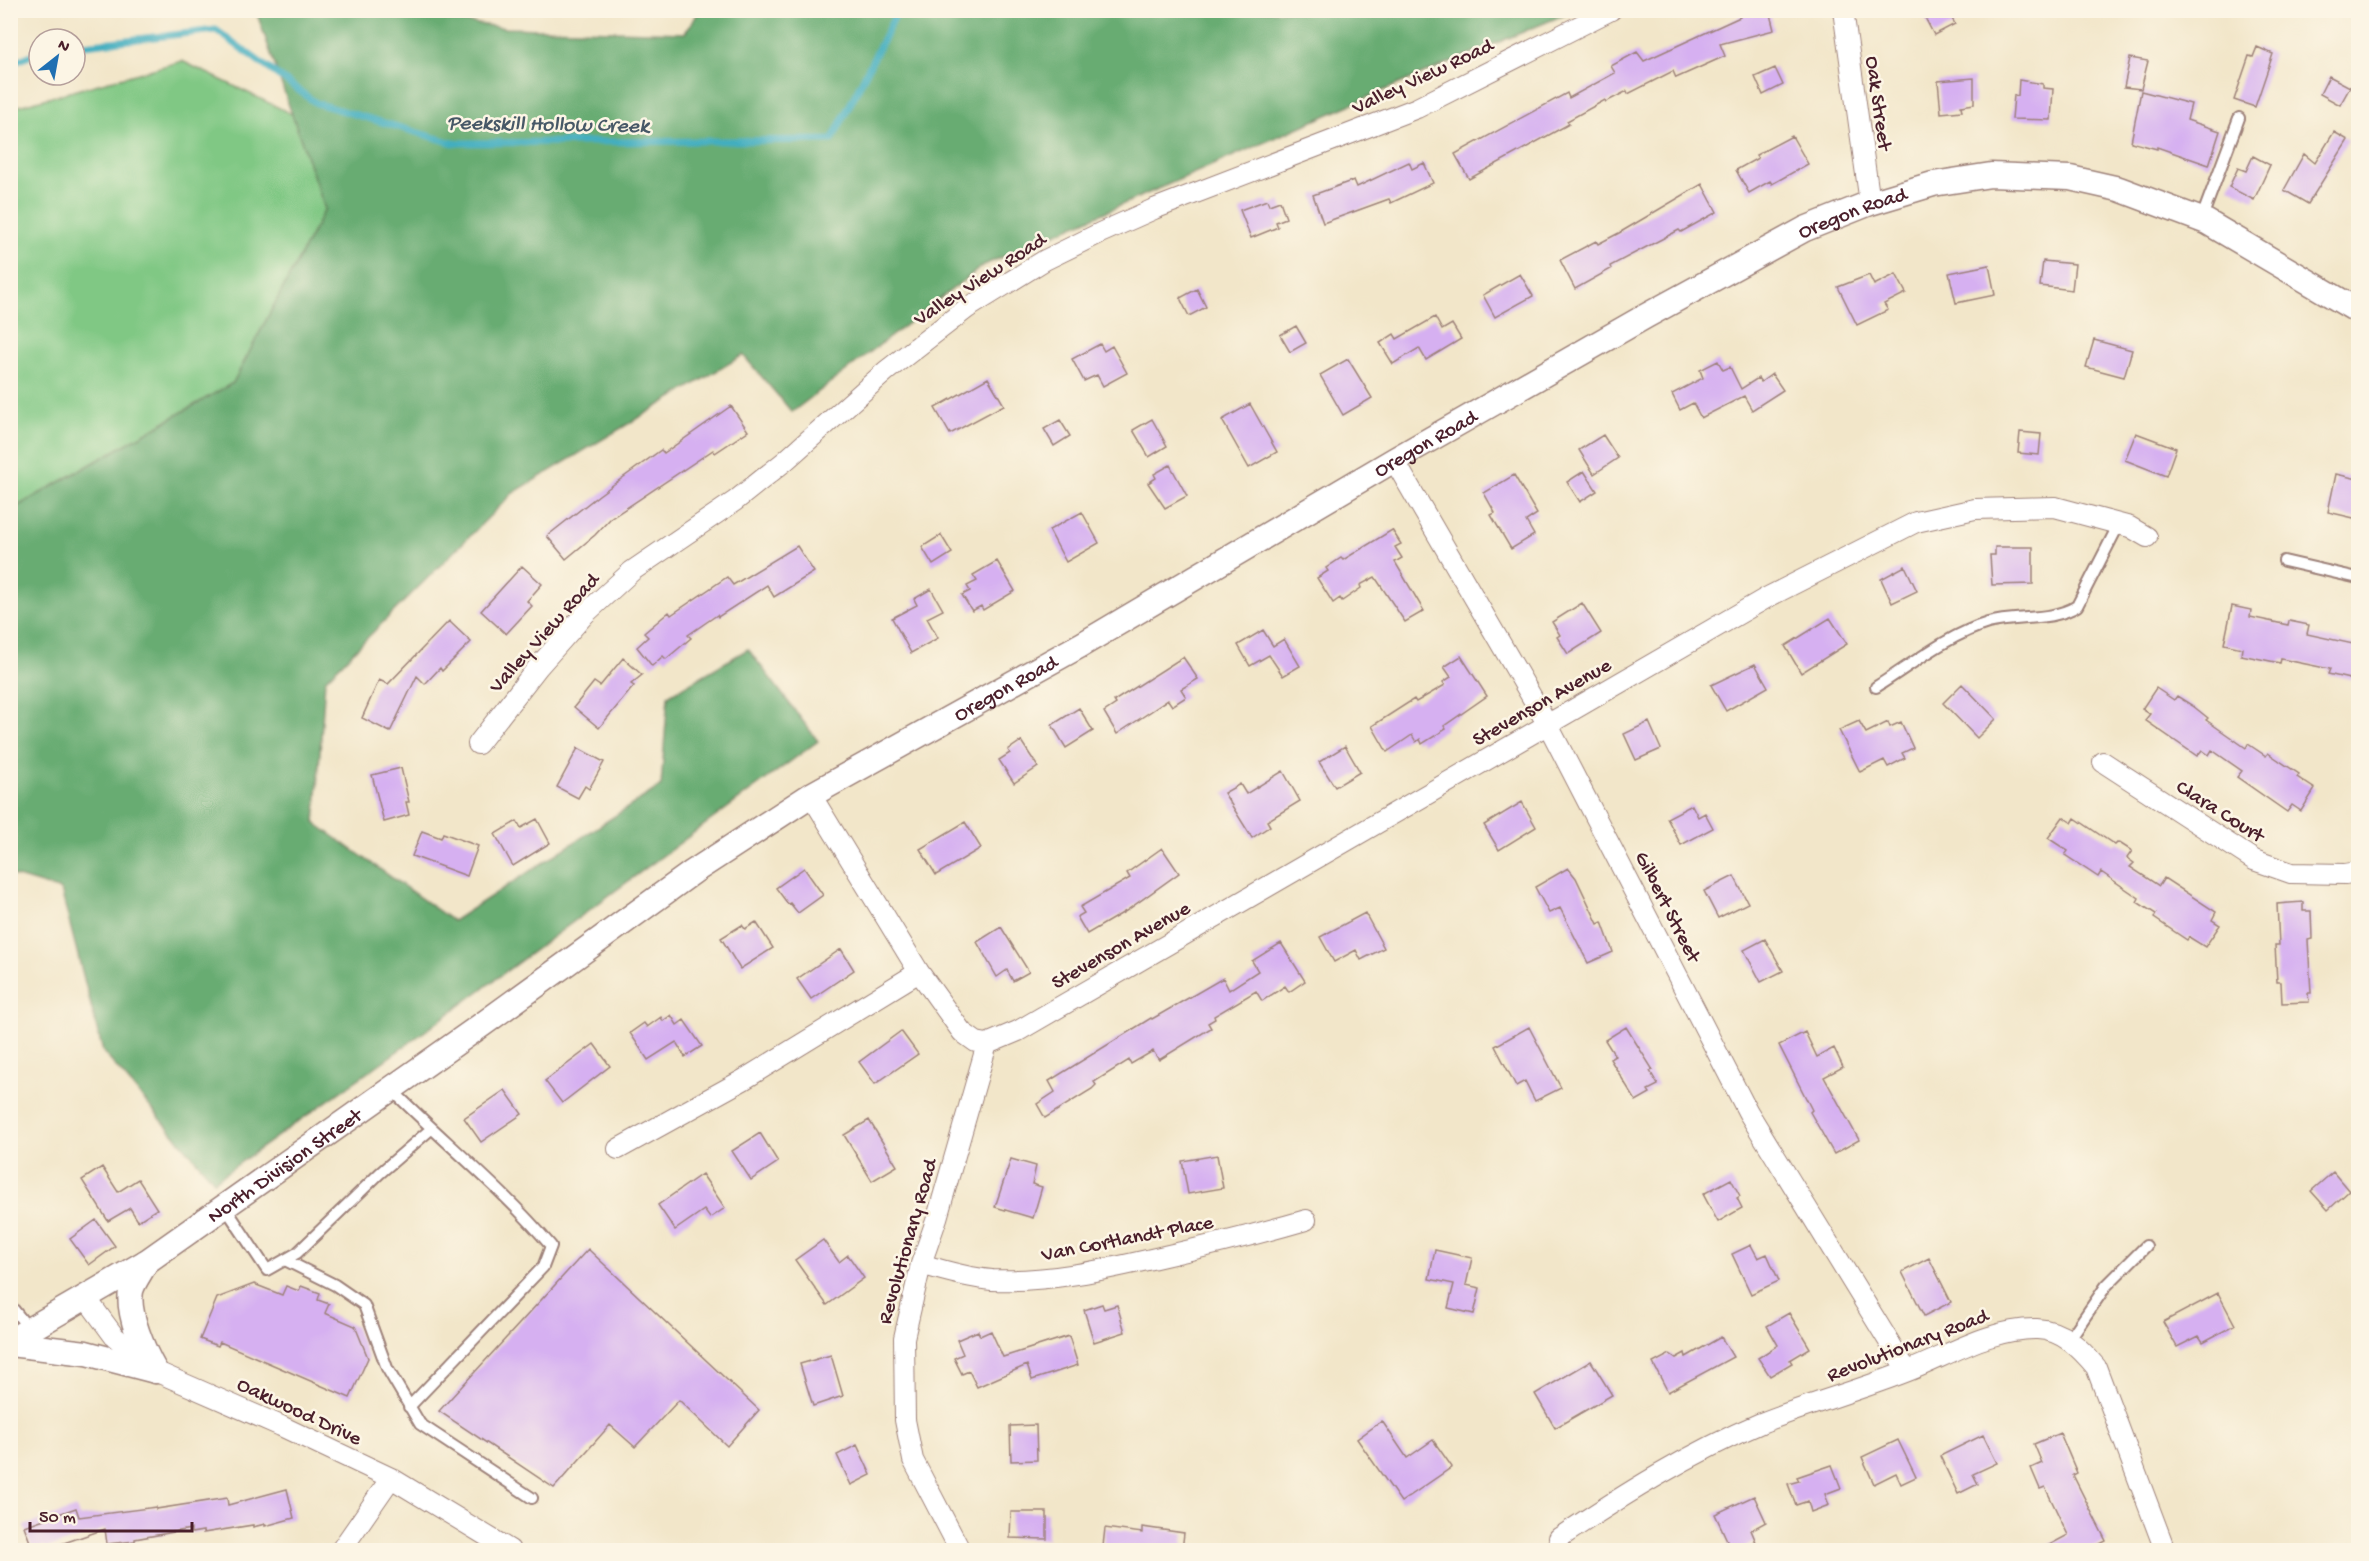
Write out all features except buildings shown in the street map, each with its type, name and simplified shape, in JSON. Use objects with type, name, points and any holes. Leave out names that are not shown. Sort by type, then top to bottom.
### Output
[{"type":"street","name":"Valley View Road","points":[[478,744],[538,667],[585,614],[632,571],[735,501],[785,461],[886,370],[966,309],[1045,261],[1100,233],[1154,209],[1417,108],[1611,10]]},
{"type":"street","name":"Oak Street","points":[[1843,10],[1870,203]]},
{"type":"street","name":"Oregon Road","points":[[548,977],[693,872],[811,795],[1080,645],[1646,316],[1806,229],[1870,203],[1933,184],[1991,175],[2070,178],[2119,189],[2201,219],[2358,311]]},
{"type":"street","name":"Gilbert Street","points":[[1395,460],[1548,725],[1748,1112],[1907,1371]]},
{"type":"street","name":"Stevenson Avenue","points":[[987,1044],[1018,1031],[1768,597],[1916,522],[1975,509],[2055,507],[2130,527],[2147,537]]},
{"type":"street","name":"Clara Court","points":[[2103,762],[2254,860],[2291,873],[2345,874],[2358,872]]},
{"type":"street","points":[[811,795],[919,972],[962,1032],[976,1042],[987,1044]]},
{"type":"street","points":[[618,1149],[743,1080],[919,972]]},
{"type":"street","name":"North Division Street","points":[[17,1338],[146,1262],[548,977]]},
{"type":"street","name":"Revolutionary Road","points":[[960,1551],[913,1460],[904,1420],[904,1338],[921,1264],[937,1218],[987,1044]]},
{"type":"street","name":"Van Cortlandt Place","points":[[921,1264],[958,1275],[991,1280],[1036,1279],[1113,1268],[1242,1239],[1306,1220]]},
{"type":"street","points":[[146,1262],[131,1291],[134,1322],[144,1352],[155,1371]]},
{"type":"street","name":"Oakwood Drive","points":[[86,1298],[114,1336],[155,1371],[281,1426],[391,1478],[510,1551]]},
{"type":"street","name":"Revolutionary Road","points":[[1557,1544],[1676,1463],[1761,1424],[1907,1371],[1987,1338],[2018,1330],[2039,1329],[2077,1345],[2096,1367],[2165,1551]]},
{"type":"street","points":[[17,1338],[155,1371]]},
{"type":"street","points":[[341,1551],[391,1478]]},
{"type":"lane","points":[[2201,219],[2240,118]]},
{"type":"lane","points":[[1876,687],[1966,632],[1988,623],[2056,614],[2077,606],[2119,524]]},
{"type":"lane","points":[[2284,561],[2358,578]]},
{"type":"lane","points":[[391,1089],[490,1182],[551,1246],[543,1267],[409,1407]]},
{"type":"lane","points":[[225,1207],[267,1270],[297,1253],[380,1173],[431,1129]]},
{"type":"lane","points":[[2069,1341],[2106,1286],[2146,1246]]},
{"type":"lane","points":[[285,1260],[335,1285],[364,1305],[387,1368],[420,1424],[532,1498]]},
{"type":"lane","points":[[10,1305],[17,1338]]},
{"type":"green space","points":[[700,10],[1573,11],[1375,94],[984,265],[792,412],[743,355],[513,493],[325,680],[315,823],[453,921],[661,786],[668,696],[748,649],[818,741],[405,1046],[214,1181],[103,1052],[61,890],[11,875],[11,510],[233,383],[325,209],[256,11],[390,11],[506,28],[685,33]]},
{"type":"green space","points":[[182,61],[292,114],[325,209],[233,383],[11,510],[11,108]]},
{"type":"waterway","name":"Peekskill Hollow Creek","points":[[87,45],[216,30],[316,103],[453,143],[832,140],[898,10]]},
{"type":"waterway","name":"Peekskill Hollow Creek","points":[[10,64],[27,57]]}]
